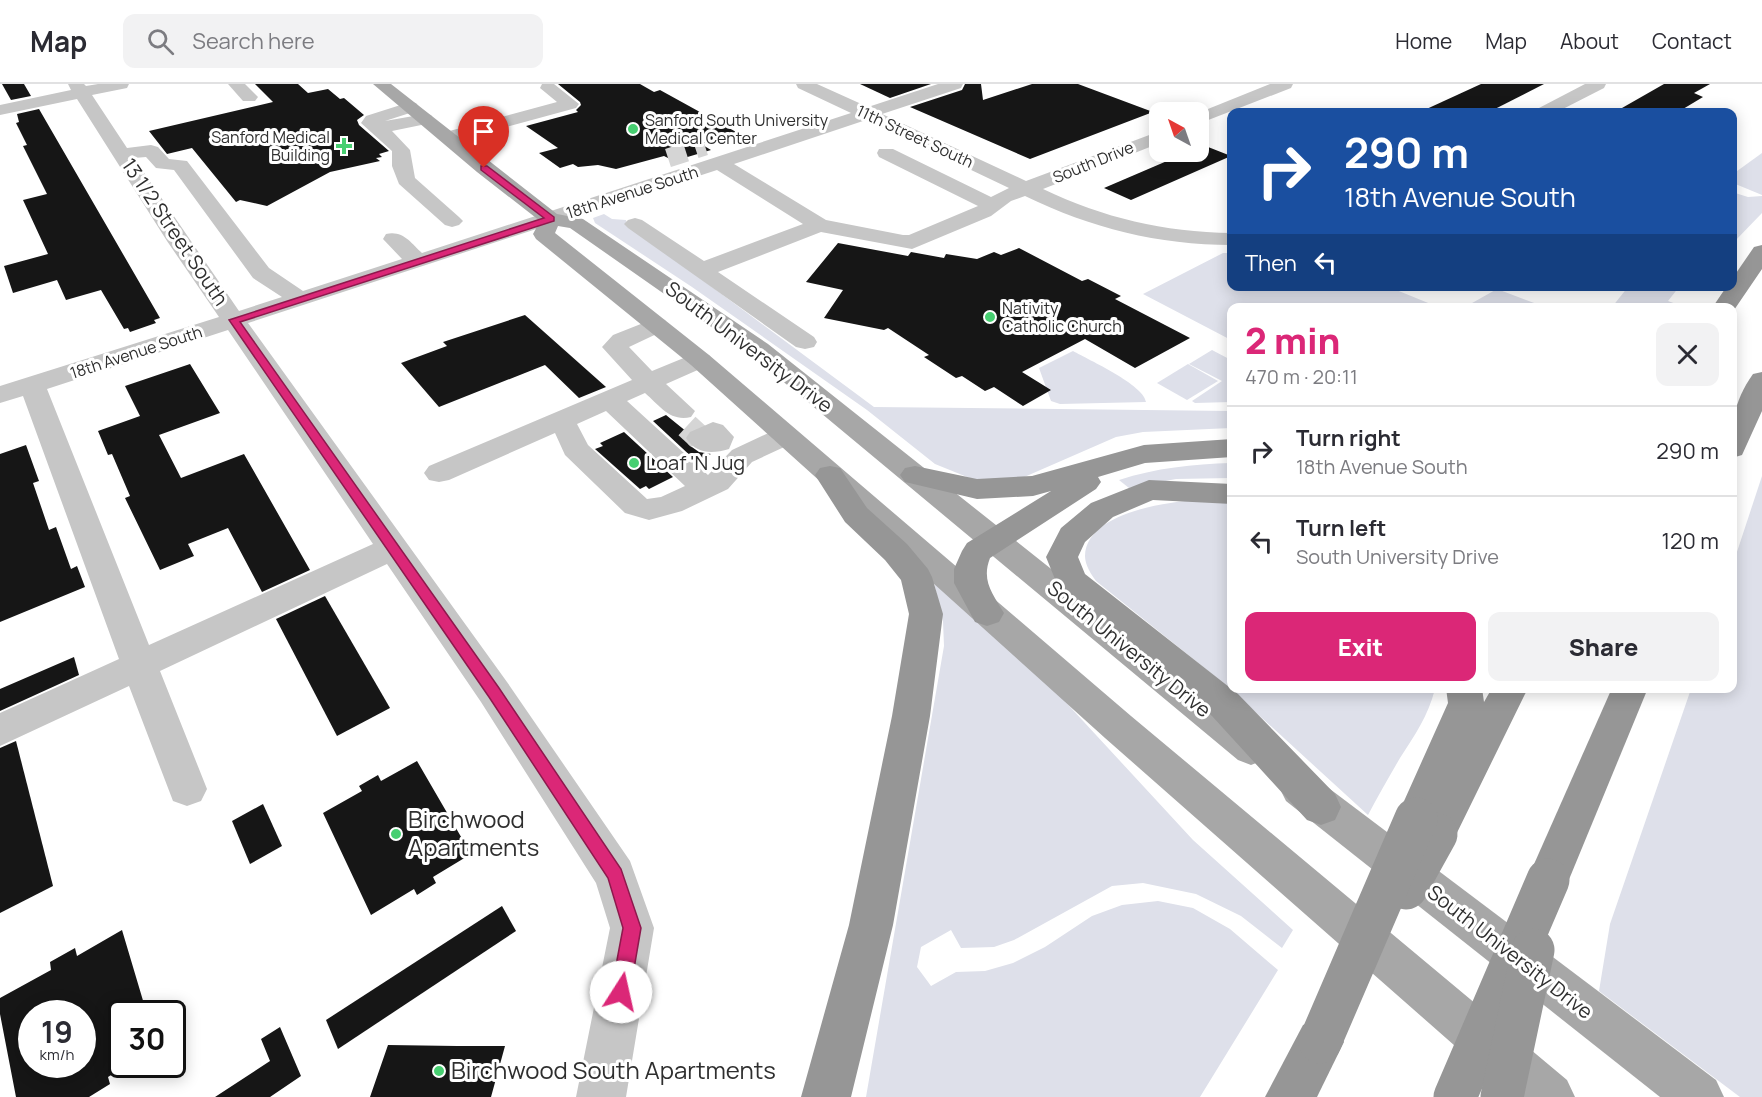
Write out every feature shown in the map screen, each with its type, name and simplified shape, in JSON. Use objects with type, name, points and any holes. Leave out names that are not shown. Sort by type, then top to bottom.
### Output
[{"type":"highway","points":[[1737,282],[1762,252]]},
{"type":"highway","points":[[1710,303],[1725,291]]},
{"type":"highway","points":[[1737,438],[1762,380]]},
{"type":"highway","points":[[915,475],[977,489],[1033,486],[1144,454],[1227,448]]},
{"type":"highway","points":[[987,613],[971,585],[968,566],[978,551],[994,538],[1084,484],[1109,465]]},
{"type":"highway","points":[[826,1097],[871,925],[911,716],[926,614],[916,577],[896,552],[856,515],[830,475]]},
{"type":"highway","points":[[1227,494],[1149,490],[1102,510],[1072,536],[1062,557],[1071,581],[1225,705],[1321,807]]},
{"type":"highway","points":[[1426,826],[1466,703],[1465,693]]},
{"type":"highway","points":[[1290,1097],[1320,1042],[1426,826],[1507,693]]},
{"type":"highway","points":[[1455,1097],[1628,693]]},
{"type":"highway","points":[[1502,1097],[1548,880]]},
{"type":"main road","name":"South University Drive","points":[[392,87],[418,113],[484,168],[551,219],[576,223],[759,349],[994,538],[1321,807],[1699,1097]]},
{"type":"main road","name":"South University Drive","points":[[551,219],[544,234],[586,271],[700,360],[987,613],[1550,1097]]},
{"type":"main road","points":[[700,360],[726,352],[740,356],[915,475]]},
{"type":"street","points":[[0,110],[79,88],[122,84]]},
{"type":"street","points":[[236,84],[249,97]]},
{"type":"street","name":"11th Street South","points":[[804,84],[1069,209],[1114,226],[1165,237],[1227,239]]},
{"type":"street","name":"18th Avenue South","points":[[0,395],[551,219],[955,84]]},
{"type":"street","points":[[1209,115],[1285,84]]},
{"type":"street","points":[[1553,108],[1598,84]]},
{"type":"street","name":"13 1/2 Street South","points":[[79,88],[123,154],[218,254],[234,320],[494,692],[615,875],[632,928],[601,1097]]},
{"type":"street","points":[[448,137],[570,104],[548,88]]},
{"type":"street","points":[[418,113],[372,120],[370,123],[379,128],[401,150],[406,180],[452,221]]},
{"type":"street","points":[[741,135],[765,147]]},
{"type":"street","name":"South Drive","points":[[819,225],[908,243],[984,212],[999,200],[1027,188],[1149,140]]},
{"type":"street","points":[[123,154],[151,151],[163,164],[180,165],[220,220],[218,254],[261,273],[300,299]]},
{"type":"street","points":[[885,153],[992,206]]},
{"type":"street","points":[[719,163],[819,225]]},
{"type":"street","points":[[635,172],[652,185]]},
{"type":"street","points":[[635,224],[805,342]]},
{"type":"street","points":[[702,270],[819,225]]},
{"type":"street","points":[[394,239],[418,262]]},
{"type":"street","points":[[656,325],[622,340],[615,348],[648,382],[706,433],[742,456],[785,435]]},
{"type":"street","points":[[439,473],[700,360]]},
{"type":"street","points":[[32,385],[188,789]]},
{"type":"street","points":[[609,399],[705,488]]},
{"type":"street","points":[[559,420],[570,434],[575,449],[636,506],[650,510],[671,504],[717,482],[706,433]]},
{"type":"street","points":[[0,730],[392,548]]},
{"type":"shaded area","points":[[1762,153],[1762,195],[1737,185],[1737,171]]},
{"type":"shaded area","points":[[1737,194],[1748,197],[1762,196],[1762,213],[1737,239]]},
{"type":"shaded area","points":[[604,214],[612,219],[626,220],[627,224],[874,407],[1227,411],[1227,428],[1143,432],[1116,437],[1022,478],[977,481],[935,464],[867,410],[692,287],[595,223],[593,218]]},
{"type":"shaded area","points":[[1227,253],[1227,291],[1399,291],[1428,303],[1227,303],[1227,338],[1143,294]]},
{"type":"shaded area","points":[[1493,291],[1502,291],[1534,303],[1472,303]]},
{"type":"shaded area","points":[[1625,291],[1676,291],[1668,301],[1674,303],[1615,303]]},
{"type":"shaded area","points":[[1212,350],[1227,358],[1227,402],[1195,403],[1192,401],[1222,381],[1189,364]]},
{"type":"shaded area","points":[[1073,351],[1126,381],[1143,395],[1146,402],[1060,404],[1051,401],[1039,368]]},
{"type":"shaded area","points":[[1188,364],[1218,381],[1187,400],[1157,383]]},
{"type":"shaded area","points":[[1227,463],[1227,478],[1176,479],[1129,488],[1119,480],[1147,472]]},
{"type":"shaded area","points":[[1762,476],[1762,1097],[1740,1097],[1599,991],[1610,924],[1690,693],[1737,693],[1737,552]]},
{"type":"shaded area","points":[[1197,500],[1227,503],[1227,686],[1096,581],[1086,563],[1085,556],[1089,541],[1099,529],[1130,513]]},
{"type":"shaded area","points":[[934,583],[1048,683],[1193,840],[1293,930],[1282,948],[1241,916],[1196,894],[1143,883],[1112,886],[1014,940],[994,947],[961,948],[951,930],[921,947],[917,967],[931,986],[956,972],[985,971],[1013,963],[1045,947],[1092,916],[1122,905],[1158,901],[1193,908],[1230,929],[1278,970],[1200,1097],[866,1097],[944,646],[943,621]]},
{"type":"shaded area","points":[[1235,693],[1434,693],[1420,725],[1368,815]]},
{"type":"building","points":[[2,84],[24,84],[31,96],[11,100]]},
{"type":"building","points":[[255,84],[298,84],[308,93],[328,89],[340,99],[344,98],[364,115],[357,120],[359,125],[389,151],[379,154],[382,157],[376,158],[380,161],[330,172],[267,206],[240,200],[236,202],[192,148],[167,154],[149,131],[273,102]]},
{"type":"building","name":"Sanford South University Medical Center","points":[[558,84],[640,84],[654,92],[660,90],[738,133],[701,144],[711,150],[674,161],[664,156],[616,169],[598,165],[578,167],[573,164],[560,168],[539,153],[558,148],[526,126],[578,112],[576,110],[581,105],[580,102]]},
{"type":"building","points":[[860,84],[931,84],[890,98]]},
{"type":"building","points":[[965,84],[981,84],[983,100],[1032,84],[1078,84],[1149,111],[1149,114],[1030,159],[910,107],[962,90]]},
{"type":"building","points":[[1481,84],[1544,84],[1497,108],[1429,108]]},
{"type":"building","points":[[1664,84],[1710,84],[1694,93],[1703,97],[1685,108],[1622,108]]},
{"type":"building","points":[[39,109],[160,318],[154,320],[156,323],[130,332],[128,328],[124,329],[101,290],[66,300],[57,280],[13,293],[4,266],[48,254],[23,200],[47,194],[23,146],[27,145],[16,123],[19,122],[17,114]]},
{"type":"building","points":[[1209,147],[1227,154],[1227,158],[1131,200],[1104,188],[1165,162],[1209,162]]},
{"type":"building","name":"Nativity Catholic Church","points":[[838,243],[908,256],[911,252],[944,258],[946,254],[977,259],[994,252],[1001,255],[1019,248],[1082,281],[1088,279],[1121,296],[1115,299],[1190,338],[1135,368],[1085,339],[1022,372],[1051,390],[1023,406],[994,387],[985,391],[962,376],[956,378],[924,357],[929,355],[888,328],[884,330],[824,318],[843,290],[806,282]]},
{"type":"building","points":[[525,315],[606,387],[579,398],[545,365],[439,407],[401,363],[447,346],[443,342]]},
{"type":"building","points":[[190,364],[220,413],[159,435],[181,478],[244,454],[310,570],[262,592],[228,528],[188,544],[194,556],[160,570],[125,498],[130,496],[112,454],[108,455],[98,431],[140,416],[125,386]]},
{"type":"building","points":[[666,415],[687,432],[684,438],[689,445],[699,452],[711,454],[696,461],[653,421]]},
{"type":"building","name":"Loaf 'N Jug","points":[[624,432],[673,477],[649,489],[646,486],[640,489],[595,449],[603,446],[600,443]]},
{"type":"building","points":[[26,445],[39,481],[33,483],[49,530],[56,527],[71,569],[77,566],[85,587],[0,622],[0,454]]},
{"type":"building","points":[[325,596],[390,708],[337,736],[276,619]]},
{"type":"building","points":[[74,657],[79,675],[0,711],[0,689]]},
{"type":"building","points":[[16,741],[53,886],[0,913],[0,748]]},
{"type":"building","name":"Birchwood Apartments","points":[[417,761],[471,854],[433,877],[436,883],[417,895],[414,889],[371,915],[323,813],[362,791],[359,786],[378,775],[381,781]]},
{"type":"building","points":[[263,804],[282,846],[250,864],[232,821]]},
{"type":"building","points":[[502,906],[516,931],[338,1049],[326,1020]]},
{"type":"building","points":[[122,930],[143,1000],[108,1000],[108,1078],[110,1084],[89,1097],[16,1097],[0,1014],[0,998],[51,970],[50,962],[75,948],[77,956]]},
{"type":"building","points":[[280,1027],[301,1076],[270,1097],[215,1097],[270,1061],[261,1039]]},
{"type":"building","name":"Birchwood South Apartments","points":[[388,1045],[505,1046],[491,1097],[370,1097]]},
{"type":"tunnel","points":[[668,158],[705,146]]},
{"type":"tunnel","points":[[687,426],[700,438]]},
{"type":"place","name":"Sanford South University Medical Center","points":[[633,129]]},
{"type":"place","name":"Sanford Medical Building","points":[[344,146]]},
{"type":"place","name":"Nativity Catholic Church","points":[[990,317]]},
{"type":"place","name":"Loaf 'N Jug","points":[[634,463]]},
{"type":"place","name":"Birchwood Apartments","points":[[396,834]]},
{"type":"place","name":"Birchwood South Apartments","points":[[439,1071]]},
{"type":"route","points":[[484,168],[551,219],[234,320],[494,692],[615,875],[632,928],[621,992]]}]
